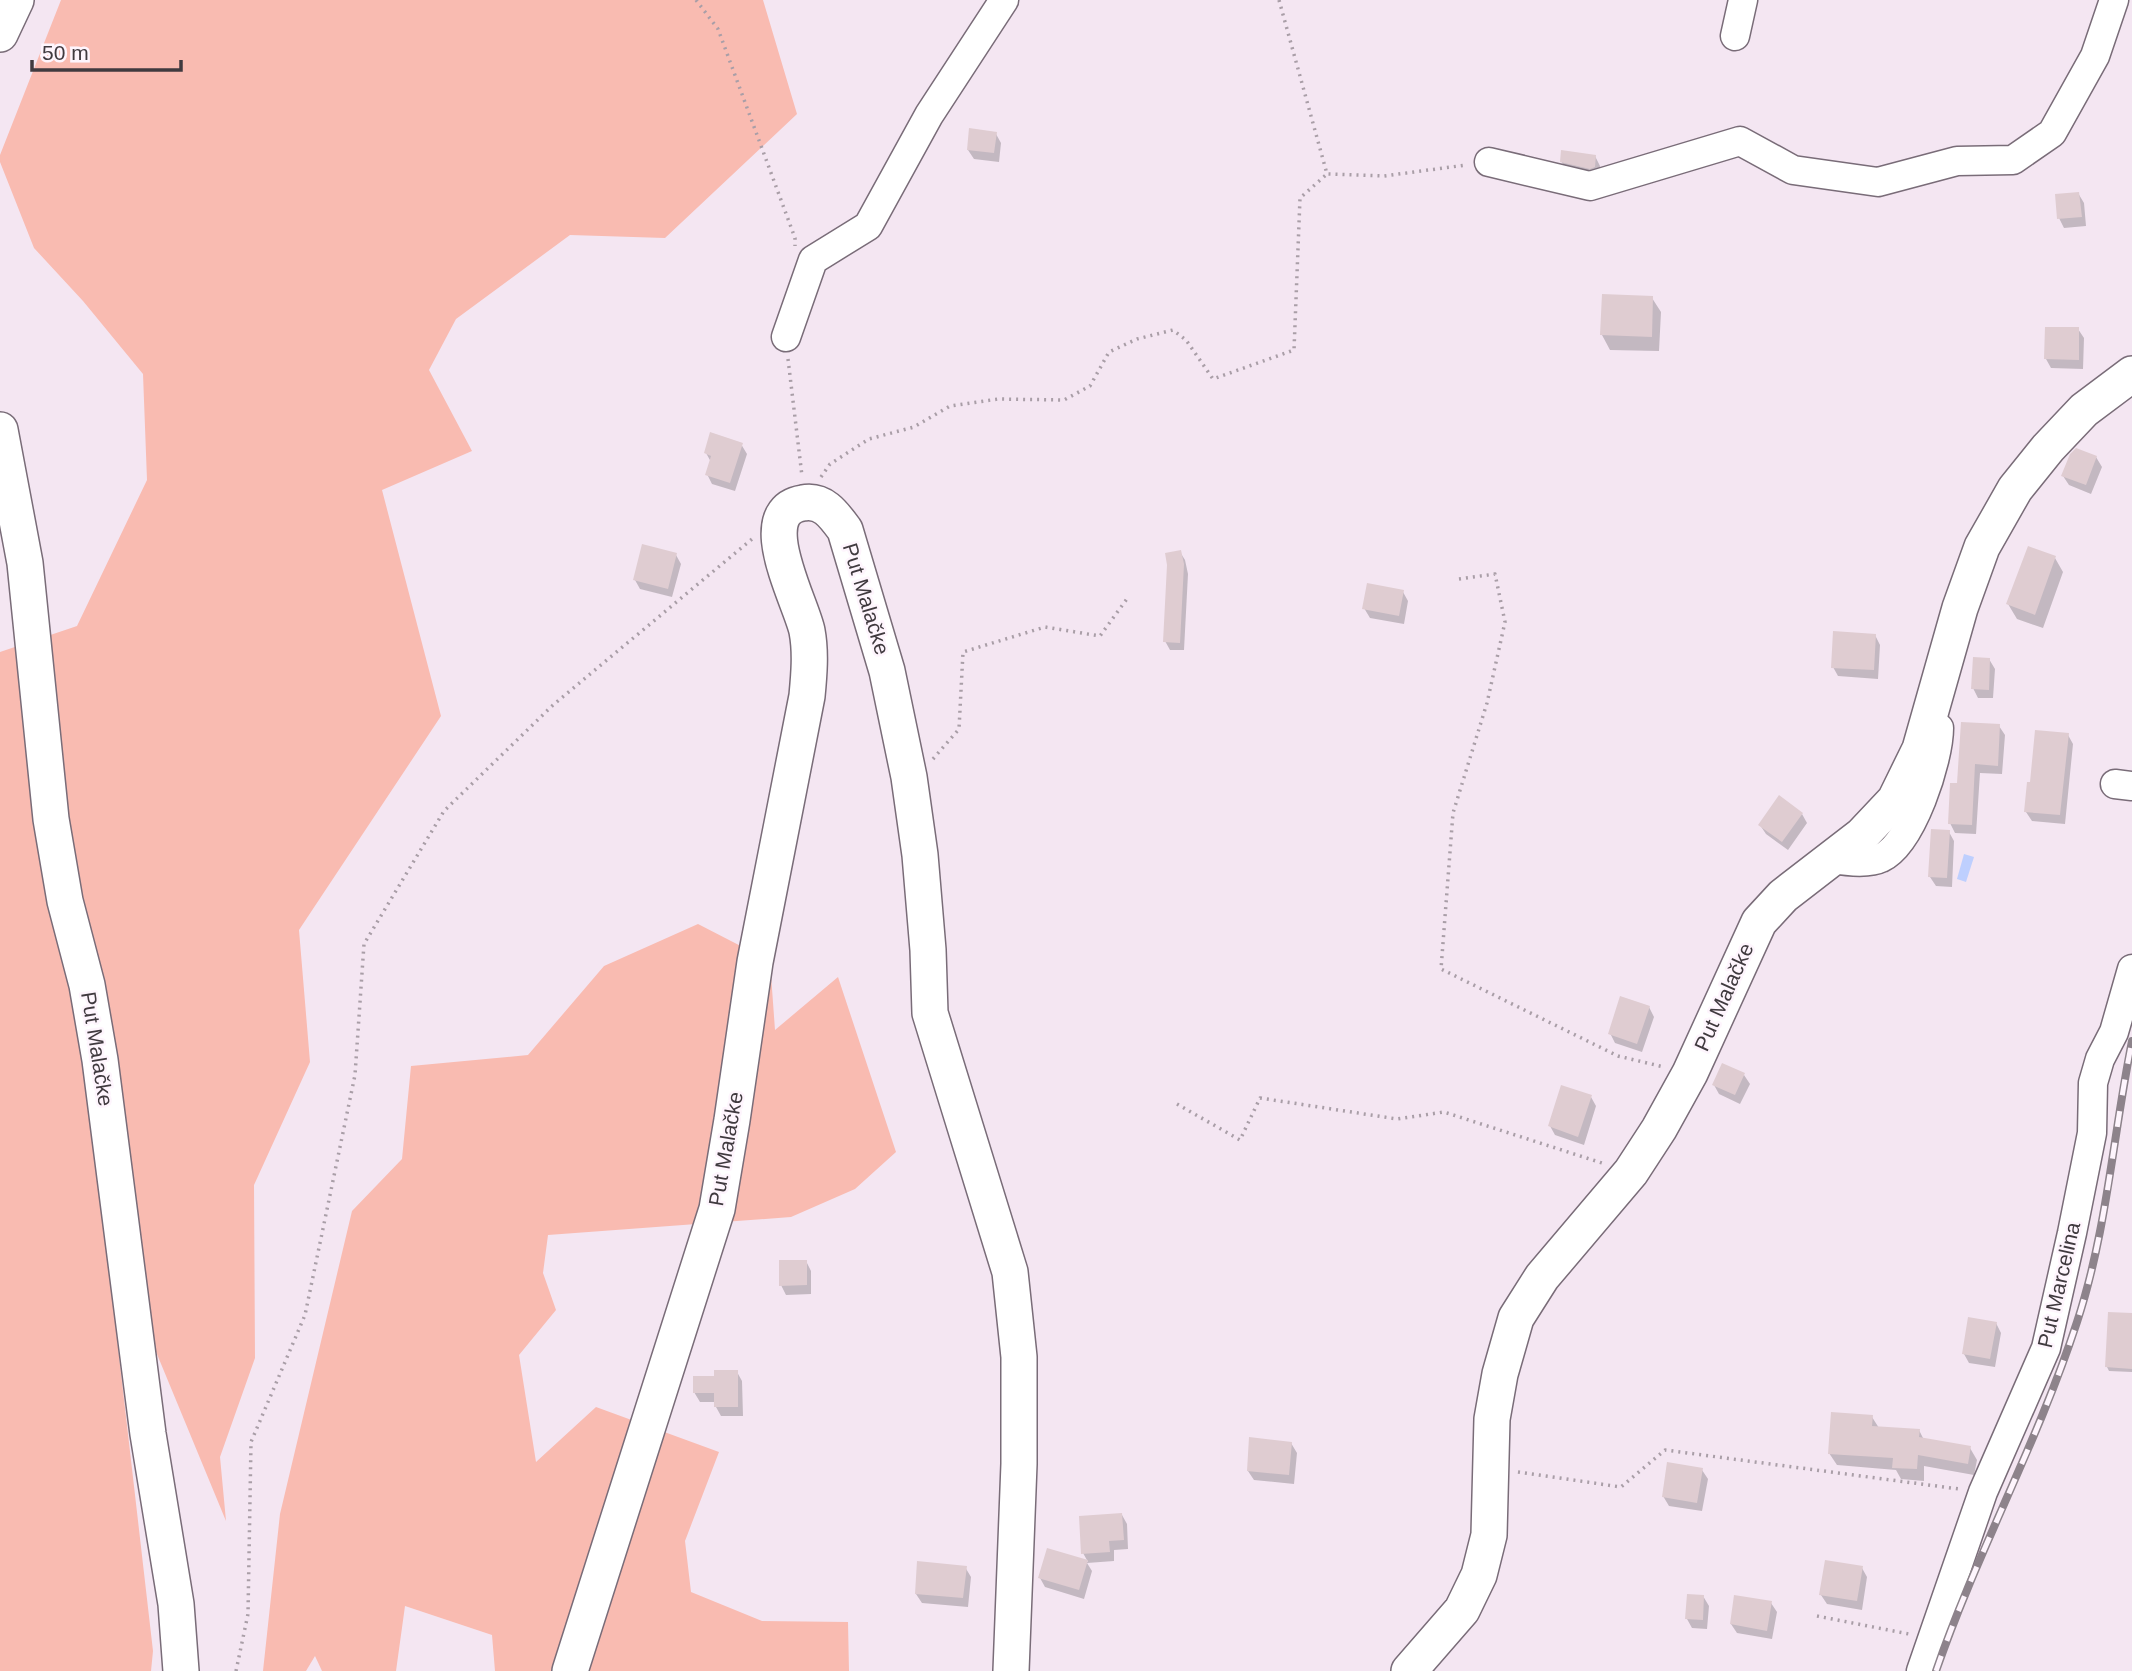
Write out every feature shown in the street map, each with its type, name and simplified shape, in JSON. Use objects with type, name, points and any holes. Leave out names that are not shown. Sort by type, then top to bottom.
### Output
[{"type":"main road","points":[[0,34],[16,0]]},
{"type":"main road","name":"Put Malačke","points":[[1409,1671],[1462,1610],[1479,1575],[1489,1535],[1492,1419],[1500,1374],[1516,1318],[1542,1277],[1631,1172],[1659,1129],[1690,1073],[1759,922],[1783,896],[1862,835],[1895,800],[1920,749],[1960,608],[1982,547],[2015,489],[2048,448],[2084,410],[2132,373]]},
{"type":"main road","name":"Put Malačke","points":[[0,430],[25,564],[51,819],[65,901],[87,985],[100,1060],[148,1434],[176,1604],[181,1671]]},
{"type":"main road","name":"Put Malačke","points":[[570,1671],[717,1209],[755,962],[807,696],[807,631],[779,546],[779,527],[794,508],[818,503],[832,512],[845,530],[887,671],[909,777],[920,855],[930,1013],[1010,1272],[1019,1357],[1019,1464],[1009,1669]]},
{"type":"street","points":[[786,337],[813,260],[868,226],[929,115],[1004,0]]},
{"type":"street","points":[[1735,36],[1743,0]]},
{"type":"street","points":[[1489,162],[1590,186],[1740,141],[1793,170],[1878,182],[1957,161],[2012,160],[2052,133],[2095,56],[2114,0]]},
{"type":"street","name":"Put Marcelina","points":[[1922,1671],[1983,1492],[2046,1348],[2073,1233],[2092,1133],[2093,1083],[2100,1059],[2114,1031],[2132,969]]},
{"type":"path","points":[[696,0],[718,29],[795,238],[794,250]]},
{"type":"path","points":[[1279,0],[1327,174]]},
{"type":"path","points":[[236,1671],[248,1614],[251,1442],[305,1315],[355,1075],[364,944],[444,811],[553,705],[794,508],[830,464],[869,439],[914,426],[950,405],[998,399],[1065,400],[1090,386],[1109,352],[1137,339],[1173,330],[1186,340],[1213,379],[1294,350],[1300,198],[1327,174],[1384,176],[1489,162]]},
{"type":"path","points":[[786,337],[794,508]]},
{"type":"path","points":[[1459,579],[1495,574],[1504,622],[1487,703],[1453,813],[1441,969],[1618,1056],[1690,1073]]},
{"type":"path","points":[[909,777],[932,761],[959,729],[963,652],[1045,627],[1100,636],[1129,596]]},
{"type":"path","points":[[1177,1104],[1240,1140],[1260,1098],[1397,1119],[1444,1112],[1631,1172]]},
{"type":"path","points":[[1492,1469],[1621,1487],[1665,1450],[1983,1492]]},
{"type":"path","points":[[1817,1616],[1932,1638]]},
{"type":"shaded area","points":[[61,0],[763,0],[797,114],[665,238],[570,235],[456,319],[429,370],[472,451],[382,490],[441,716],[299,930],[310,1062],[254,1185],[255,1358],[220,1457],[226,1521],[104,1226],[153,1651],[151,1671],[0,1671],[0,652],[77,626],[147,480],[143,374],[83,301],[34,248],[0,162],[0,155]]},
{"type":"shaded area","points":[[698,924],[770,961],[775,1030],[838,977],[896,1152],[855,1189],[791,1217],[548,1235],[543,1273],[556,1310],[519,1355],[536,1462],[596,1407],[719,1452],[685,1541],[691,1592],[762,1621],[848,1622],[849,1671],[495,1671],[492,1635],[405,1606],[396,1671],[322,1671],[315,1656],[306,1671],[263,1671],[280,1514],[352,1211],[402,1159],[411,1066],[528,1055],[604,966]]},
{"type":"water","points":[[1964,854],[1974,857],[1966,882],[1957,879]]},
{"type":"building","points":[[969,128],[997,132],[994,153],[967,150]]},
{"type":"building","points":[[1561,150],[1596,155],[1595,167],[1590,169],[1560,162]]},
{"type":"building","points":[[2079,192],[2082,217],[2057,219],[2055,194]]},
{"type":"building","points":[[1602,294],[1653,296],[1652,337],[1600,335]]},
{"type":"building","points":[[2045,327],[2079,327],[2079,360],[2044,359]]},
{"type":"building","points":[[710,432],[743,443],[730,483],[705,475],[711,456],[704,453]]},
{"type":"building","points":[[2076,448],[2097,456],[2086,485],[2061,476],[2070,454]]},
{"type":"building","points":[[642,544],[677,553],[668,589],[633,580]]},
{"type":"building","points":[[2028,546],[2056,556],[2035,615],[2006,604]]},
{"type":"building","points":[[1181,550],[1184,564],[1180,643],[1163,642],[1167,565],[1165,553]]},
{"type":"building","points":[[1367,583],[1404,590],[1399,616],[1362,609]]},
{"type":"building","points":[[1833,631],[1876,634],[1874,670],[1831,668]]},
{"type":"building","points":[[1973,657],[1990,658],[1989,690],[1971,689]]},
{"type":"building","points":[[1961,722],[2000,724],[1998,766],[1975,764],[1972,825],[1948,824],[1950,783],[1957,783]]},
{"type":"building","points":[[2035,730],[2069,733],[2060,815],[2024,812]]},
{"type":"building","points":[[1779,795],[1803,813],[1782,842],[1758,825]]},
{"type":"building","points":[[1931,829],[1950,830],[1947,878],[1928,877]]},
{"type":"building","points":[[1620,996],[1650,1006],[1637,1044],[1608,1034]]},
{"type":"building","points":[[1722,1063],[1745,1073],[1735,1095],[1712,1085]]},
{"type":"building","points":[[1561,1085],[1592,1095],[1578,1137],[1548,1126]]},
{"type":"building","points":[[779,1260],[807,1260],[807,1285],[779,1286]]},
{"type":"building","points":[[2108,1312],[2132,1313],[2132,1369],[2105,1367]]},
{"type":"building","points":[[1968,1317],[1997,1322],[1990,1359],[1962,1354]]},
{"type":"building","points":[[714,1370],[738,1370],[738,1407],[714,1407],[714,1393],[693,1393],[693,1376],[714,1376]]},
{"type":"building","points":[[1831,1412],[1873,1415],[1872,1426],[1920,1429],[1919,1437],[1971,1446],[1968,1464],[1918,1455],[1917,1469],[1892,1468],[1893,1458],[1828,1454]]},
{"type":"building","points":[[1249,1437],[1292,1442],[1289,1475],[1247,1471]]},
{"type":"building","points":[[1667,1462],[1703,1468],[1697,1503],[1662,1497]]},
{"type":"building","points":[[1122,1513],[1124,1540],[1109,1541],[1110,1552],[1081,1554],[1079,1516]]},
{"type":"building","points":[[1047,1548],[1088,1560],[1079,1590],[1038,1578]]},
{"type":"building","points":[[1825,1560],[1863,1566],[1857,1601],[1819,1595]]},
{"type":"building","points":[[917,1561],[967,1566],[963,1598],[915,1594]]},
{"type":"building","points":[[1687,1594],[1704,1595],[1703,1620],[1685,1619]]},
{"type":"building","points":[[1734,1595],[1772,1601],[1767,1631],[1730,1624]]},
{"type":"railway","points":[[1936,1671],[1970,1583],[2044,1410],[2077,1322],[2103,1218],[2132,1041]]}]
